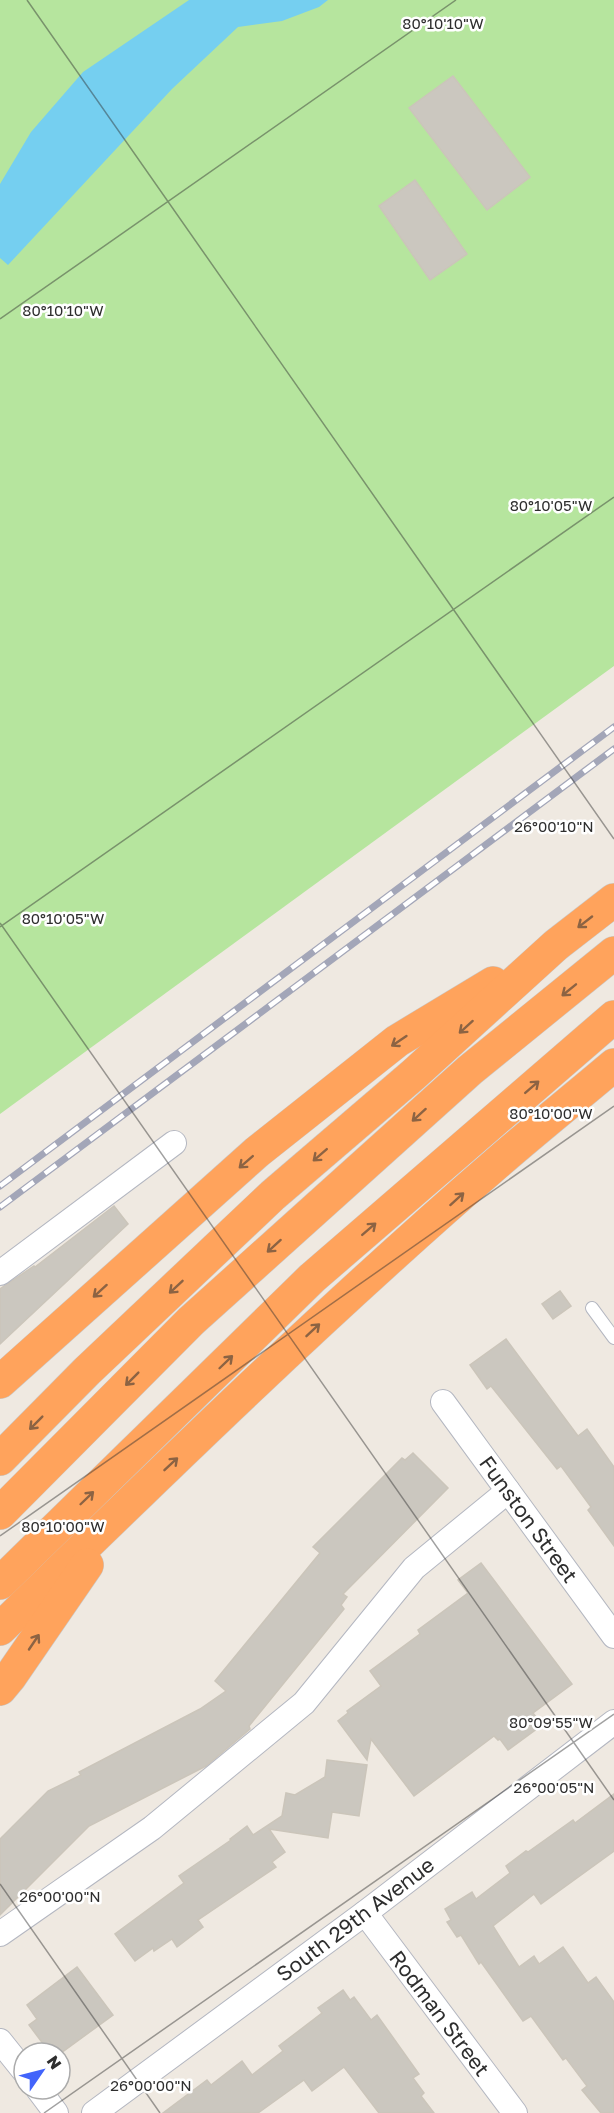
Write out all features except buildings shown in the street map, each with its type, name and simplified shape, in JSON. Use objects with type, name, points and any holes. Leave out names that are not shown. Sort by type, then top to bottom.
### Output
[{"type":"highway","points":[[0,1459],[87,1371],[273,1195],[413,1075],[556,945],[614,900]]},
{"type":"highway","points":[[0,1382],[257,1152],[397,1041],[556,945]]},
{"type":"highway","points":[[0,1513],[191,1320],[470,1070],[614,953]]},
{"type":"highway","points":[[0,1583],[312,1278],[614,1017]]},
{"type":"highway","points":[[0,1629],[128,1504],[360,1286],[496,1164],[614,1065]]},
{"type":"highway","points":[[0,1689],[128,1504]]},
{"type":"street","points":[[0,1273],[174,1143]]},
{"type":"street","name":"Funston Street","points":[[443,1402],[614,1636]]},
{"type":"street","points":[[0,1934],[152,1828],[304,1703],[414,1568],[508,1491]]},
{"type":"street","name":"South 29th Avenue","points":[[94,2113],[365,1912],[614,1722]]},
{"type":"street","name":"Rodman Street","points":[[365,1912],[515,2113]]},
{"type":"street","points":[[0,2041],[12,2056]]},
{"type":"lane","points":[[592,1308],[614,1338]]},
{"type":"green space","points":[[0,0],[614,0],[614,666],[0,1114]]},
{"type":"water","points":[[189,0],[328,0],[319,7],[282,21],[238,27],[172,89],[8,265],[0,258],[0,184],[31,132],[83,72]]},
{"type":"railway","points":[[0,1186],[614,727]]},
{"type":"railway","points":[[0,1207],[614,749]]}]
